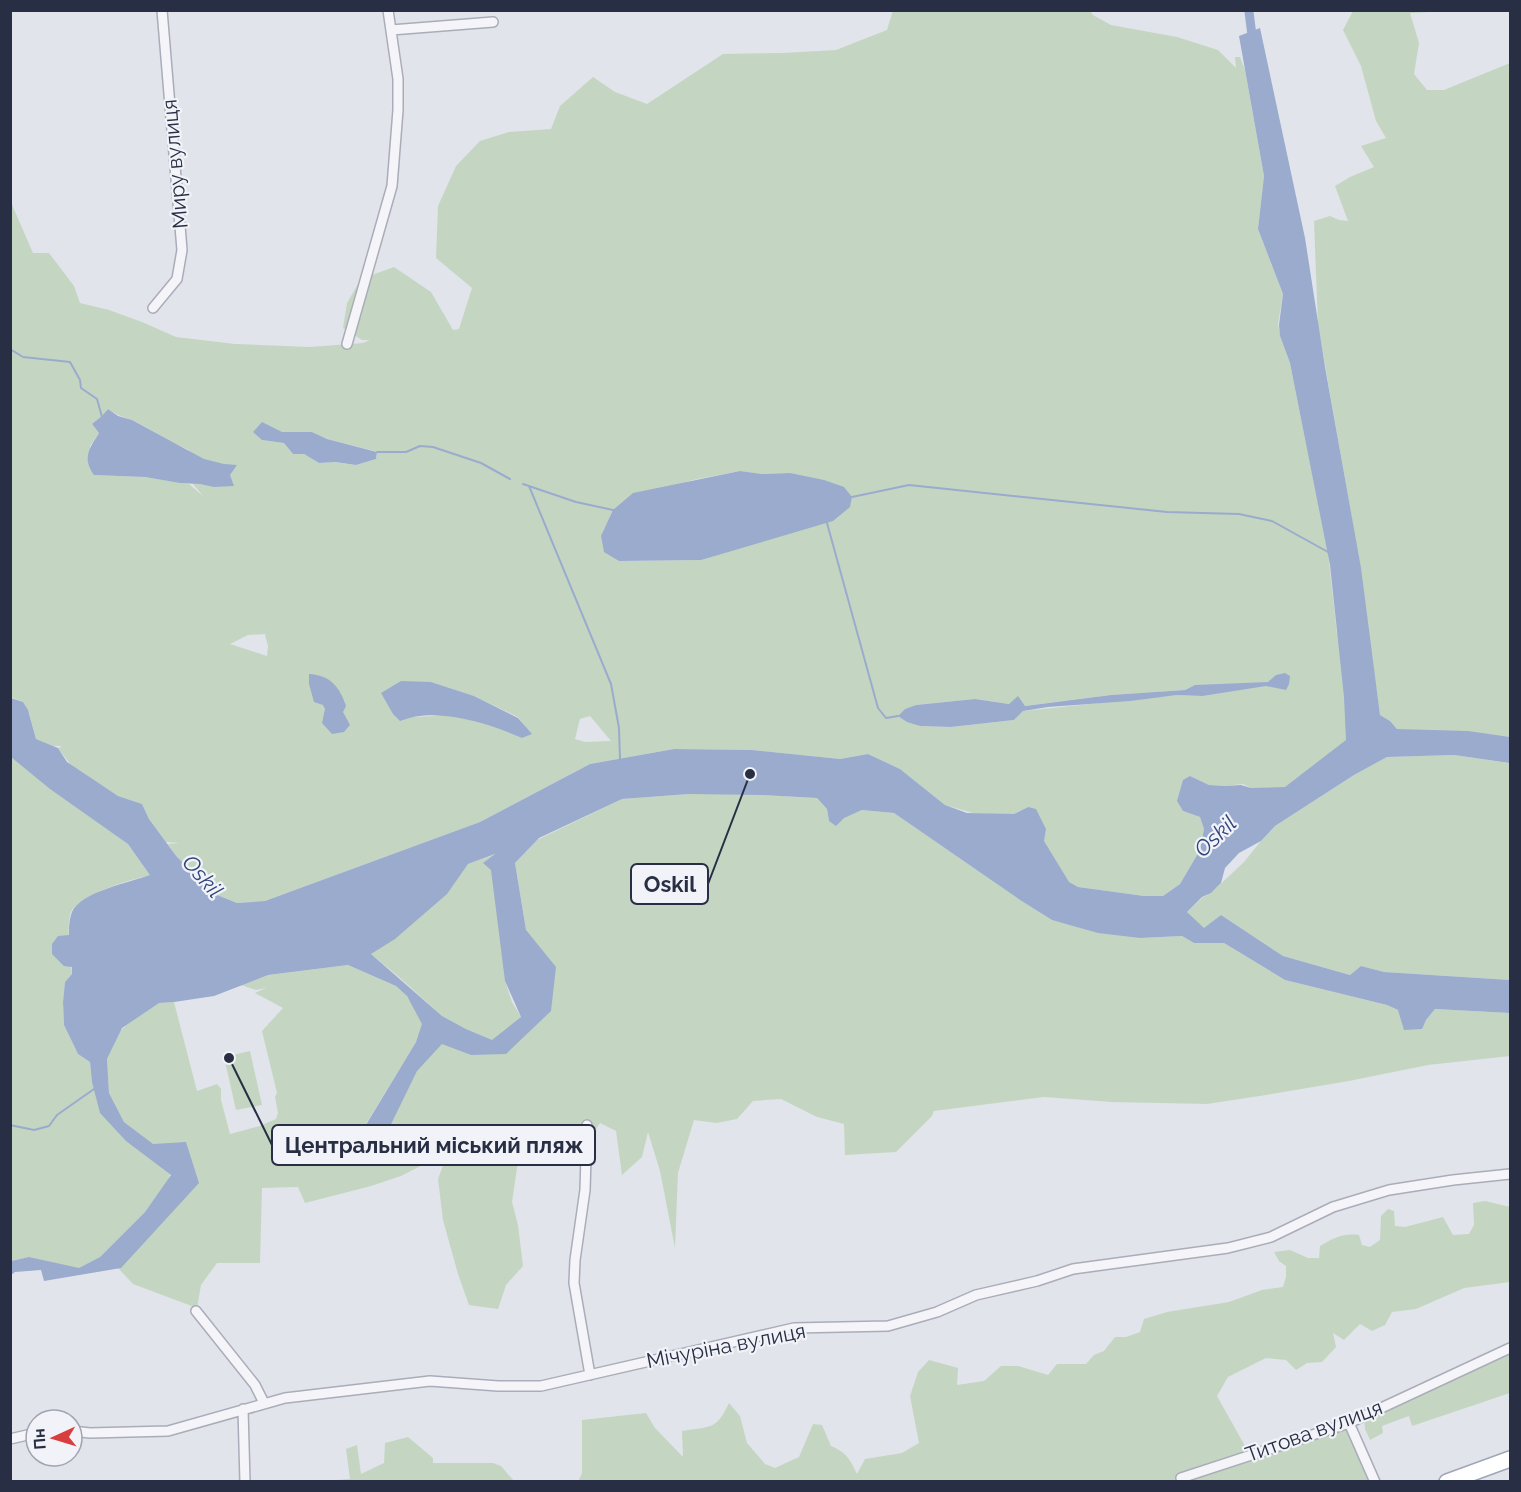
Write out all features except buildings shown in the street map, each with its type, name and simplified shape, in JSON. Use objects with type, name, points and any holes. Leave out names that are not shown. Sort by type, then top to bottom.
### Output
[{"type":"main road","points":[[1447,1482],[1510,1459]]},
{"type":"street","name":"Миру вулиця","points":[[153,308],[177,279],[182,250],[162,10]]},
{"type":"street","points":[[347,344],[392,186],[398,89],[388,10]]},
{"type":"street","points":[[391,30],[493,22]]},
{"type":"street","points":[[587,1125],[585,1190],[574,1283],[590,1375]]},
{"type":"street","name":"Мічуріна вулиця","points":[[84,1432],[168,1431],[285,1398],[430,1381],[498,1386],[541,1386],[794,1328],[888,1326],[937,1312],[976,1295],[1036,1281],[1073,1269],[1227,1248],[1271,1237],[1333,1207],[1389,1190],[1510,1174]]},
{"type":"street","points":[[196,1311],[255,1385],[264,1403]]},
{"type":"street","name":"Титова вулиця","points":[[1181,1478],[1349,1423],[1510,1348]]},
{"type":"street","points":[[243,1410],[245,1482]]},
{"type":"street","points":[[1349,1423],[1375,1482]]},
{"type":"green space","points":[[893,10],[1090,11],[1111,25],[1177,37],[1218,50],[1236,68],[1235,57],[1240,57],[1245,70],[1264,176],[1258,229],[1283,294],[1278,324],[1290,363],[1328,552],[1337,634],[1344,633],[1349,740],[1284,789],[1251,788],[1243,784],[1209,785],[1190,776],[1183,811],[1200,817],[1204,829],[1200,850],[1180,884],[1163,896],[1144,896],[1078,887],[1045,870],[1028,807],[1014,814],[991,814],[973,813],[945,805],[900,769],[868,754],[840,759],[752,750],[674,749],[590,764],[480,822],[265,901],[237,903],[207,891],[197,876],[177,857],[168,844],[179,843],[166,842],[149,819],[142,804],[118,796],[81,773],[70,764],[58,748],[62,746],[53,746],[36,739],[29,713],[23,702],[11,697],[10,200],[33,253],[49,253],[74,286],[80,303],[109,310],[176,337],[235,344],[310,347],[363,343],[370,340],[362,340],[343,328],[347,303],[361,279],[394,267],[431,292],[453,330],[459,329],[472,288],[436,258],[438,206],[456,166],[480,141],[509,132],[551,129],[560,106],[593,77],[615,92],[647,104],[723,54],[836,50],[887,30]],"holes":[[[108,409],[189,450],[188,482],[193,484],[203,496],[189,484],[145,477],[94,475],[90,446],[99,433],[92,424]],[[282,432],[312,432],[327,439],[375,451],[406,453],[377,453],[376,459],[356,465],[319,463],[304,454],[293,454],[284,443],[262,440]],[[740,471],[762,474],[790,473],[701,560],[619,561],[668,487]],[[265,634],[268,646],[267,656],[230,644],[248,635]],[[431,682],[474,696],[518,717],[531,734],[522,738],[503,729],[451,713],[411,717],[393,714],[382,693]],[[1193,686],[1202,696],[1177,695],[1023,711],[1014,720],[951,727],[920,726],[899,716],[905,709],[916,705],[975,699],[1024,706],[1111,695],[1185,690]],[[590,716],[611,741],[585,742],[575,739],[580,719]]]},
{"type":"green space","points":[[1353,11],[1453,11],[1410,13],[1419,43],[1414,74],[1427,90],[1444,90],[1510,63],[1510,737],[1397,729],[1380,715],[1352,519],[1318,325],[1314,221],[1330,216],[1348,221],[1335,186],[1374,167],[1361,146],[1386,138],[1376,121],[1361,66],[1343,30]]},
{"type":"green space","points":[[1454,755],[1510,763],[1510,980],[1384,972],[1361,966],[1350,975],[1283,956],[1221,915],[1204,929],[1187,912],[1244,862],[1275,826],[1354,775],[1387,757]]},
{"type":"green space","points":[[10,756],[128,844],[152,875],[121,883],[86,898],[72,910],[70,916],[72,974],[65,982],[64,1025],[78,1054],[90,1062],[92,1082],[128,1141],[170,1174],[145,1212],[100,1257],[78,1269],[29,1257],[11,1261]]},
{"type":"green space","points":[[689,794],[817,798],[827,809],[829,821],[862,810],[894,813],[1052,920],[1140,938],[1182,936],[1194,943],[1224,943],[1285,980],[1387,1005],[1398,1010],[1421,1029],[1435,1009],[1510,1013],[1510,1056],[1428,1065],[1349,1081],[1207,1104],[1112,1102],[1044,1097],[934,1111],[932,1116],[896,1152],[845,1155],[844,1124],[817,1117],[781,1099],[753,1101],[737,1119],[716,1123],[694,1120],[678,1173],[675,1248],[660,1171],[648,1132],[642,1157],[622,1175],[616,1131],[600,1123],[586,1144],[519,1155],[512,1202],[518,1225],[523,1266],[506,1285],[498,1309],[469,1305],[458,1274],[443,1220],[438,1179],[448,1152],[401,1176],[305,1203],[298,1187],[262,1188],[260,1263],[217,1263],[201,1285],[197,1308],[133,1284],[118,1268],[189,1191],[153,1145],[124,1122],[109,1093],[107,1059],[115,1042],[113,1039],[134,1018],[153,1005],[174,1002],[197,1091],[217,1084],[221,1089],[221,1100],[230,1134],[276,1119],[278,1113],[275,1097],[277,1093],[262,1031],[283,1008],[255,993],[266,988],[256,990],[241,985],[268,975],[348,965],[396,986],[407,996],[424,1023],[416,1042],[349,1152],[362,1166],[377,1157],[384,1140],[397,1121],[380,1143],[415,1071],[442,1042],[471,1055],[551,1011],[526,930],[515,863],[537,840],[622,799]]},
{"type":"green space","points":[[499,853],[494,869],[508,963],[505,981],[512,1002],[521,1017],[495,1042],[442,1016],[371,954],[468,864]]},
{"type":"green space","points":[[250,1051],[262,1105],[236,1110],[224,1057]]},
{"type":"green space","points":[[1485,1201],[1510,1207],[1510,1282],[1464,1288],[1416,1309],[1392,1312],[1385,1325],[1372,1331],[1360,1324],[1344,1340],[1333,1333],[1336,1347],[1322,1362],[1307,1363],[1296,1370],[1286,1360],[1266,1358],[1228,1377],[1217,1396],[1250,1455],[1337,1427],[1347,1429],[1372,1481],[578,1482],[582,1473],[582,1420],[646,1413],[655,1428],[683,1457],[682,1431],[711,1426],[720,1418],[729,1403],[740,1416],[747,1443],[765,1464],[775,1468],[799,1457],[813,1424],[822,1425],[831,1446],[847,1457],[857,1474],[865,1459],[902,1453],[919,1443],[910,1396],[918,1372],[929,1360],[958,1368],[957,1385],[984,1381],[1001,1366],[1018,1366],[1048,1375],[1057,1364],[1086,1364],[1094,1355],[1104,1351],[1115,1337],[1126,1337],[1140,1332],[1144,1319],[1167,1312],[1229,1302],[1262,1290],[1283,1287],[1286,1266],[1279,1261],[1274,1252],[1290,1250],[1308,1258],[1319,1258],[1320,1246],[1343,1235],[1359,1235],[1362,1245],[1370,1247],[1380,1240],[1381,1216],[1388,1209],[1394,1211],[1395,1226],[1405,1227],[1443,1217],[1453,1235],[1469,1234],[1474,1225],[1473,1203]]},
{"type":"green space","points":[[1510,1348],[1510,1393],[1412,1426],[1409,1416],[1382,1426],[1383,1433],[1370,1440],[1365,1429],[1364,1416]]},
{"type":"green space","points":[[408,1437],[433,1458],[433,1463],[493,1463],[501,1466],[514,1481],[322,1481],[350,1479],[346,1449],[357,1445],[361,1474],[384,1463],[385,1443]]},
{"type":"water","points":[[1260,28],[1305,238],[1325,367],[1361,568],[1380,715],[1397,729],[1468,731],[1510,737],[1510,763],[1454,755],[1387,757],[1354,775],[1275,826],[1261,841],[1239,853],[1225,868],[1221,883],[1187,912],[1204,928],[1221,915],[1283,956],[1350,975],[1361,966],[1384,972],[1510,980],[1510,1013],[1435,1009],[1422,1029],[1404,1030],[1398,1010],[1387,1005],[1285,980],[1224,943],[1194,943],[1182,936],[1140,938],[1098,933],[1052,920],[894,813],[862,810],[844,818],[836,826],[829,821],[827,809],[817,798],[689,794],[622,799],[539,838],[515,863],[526,930],[556,967],[551,1011],[506,1054],[471,1055],[442,1044],[417,1071],[375,1157],[362,1166],[349,1153],[416,1042],[422,1024],[407,996],[396,986],[348,965],[268,975],[214,996],[159,1003],[122,1028],[107,1059],[109,1093],[124,1122],[153,1144],[186,1142],[199,1183],[121,1268],[44,1281],[41,1270],[15,1272],[11,1275],[11,1261],[29,1257],[79,1268],[100,1257],[145,1212],[171,1175],[126,1141],[100,1113],[92,1082],[90,1062],[78,1054],[64,1025],[65,982],[72,974],[72,967],[64,966],[52,954],[52,944],[58,936],[69,935],[71,915],[77,905],[95,893],[150,875],[128,844],[50,789],[11,757],[11,698],[23,702],[28,710],[36,739],[58,748],[67,762],[118,796],[142,804],[149,819],[177,857],[197,876],[207,891],[237,903],[265,901],[480,822],[590,764],[674,749],[752,750],[840,759],[868,754],[900,769],[945,805],[967,813],[1014,814],[1028,807],[1036,809],[1046,829],[1044,841],[1069,882],[1078,887],[1144,896],[1163,896],[1180,884],[1200,850],[1204,829],[1200,817],[1183,811],[1177,801],[1183,780],[1190,776],[1209,785],[1241,785],[1251,788],[1285,787],[1346,740],[1344,697],[1330,565],[1290,363],[1280,336],[1283,294],[1258,229],[1264,176],[1239,36]],"holes":[[[495,854],[483,863],[491,870],[505,981],[521,1017],[492,1040],[442,1016],[371,954],[395,939],[447,894],[468,864]]]},
{"type":"water","points":[[108,409],[204,459],[237,465],[230,475],[234,486],[214,487],[145,477],[94,475],[88,464],[88,454],[99,433],[92,424]]},
{"type":"water","points":[[262,422],[282,432],[312,432],[327,439],[377,452],[376,459],[356,465],[335,462],[319,463],[304,454],[293,454],[284,443],[262,440],[253,432]]},
{"type":"water","points":[[740,471],[762,474],[790,473],[824,480],[844,487],[852,497],[850,507],[833,521],[701,560],[619,561],[604,552],[601,536],[613,510],[633,493]]},
{"type":"water","points":[[1285,673],[1290,676],[1286,690],[1266,686],[1202,696],[1177,695],[1048,707],[1023,711],[1014,720],[951,727],[920,726],[898,716],[905,709],[916,705],[975,699],[1009,704],[1018,696],[1025,706],[1111,695],[1185,690],[1195,685],[1268,682],[1276,675]]},
{"type":"water","points":[[309,674],[323,677],[333,683],[341,693],[346,706],[343,712],[350,725],[344,732],[332,734],[322,723],[325,709],[323,705],[314,702]]},
{"type":"water","points":[[401,681],[431,682],[474,696],[518,718],[532,734],[522,738],[478,722],[445,716],[429,715],[400,721],[393,714],[381,693]]},
{"type":"waterway","points":[[1249,12],[1253,43]]},
{"type":"waterway","points":[[10,349],[23,357],[70,362],[80,380],[81,388],[97,399],[102,417]]},
{"type":"waterway","points":[[377,452],[406,452],[420,446],[433,447],[481,463],[510,479]]},
{"type":"waterway","points":[[523,484],[576,502],[613,510]]},
{"type":"waterway","points":[[852,497],[909,485],[1167,512],[1239,514],[1272,521],[1328,552]]},
{"type":"waterway","points":[[529,486],[611,684],[619,728],[620,759]]},
{"type":"waterway","points":[[827,523],[878,708],[886,718],[898,716]]},
{"type":"waterway","points":[[10,1125],[34,1130],[49,1126],[57,1115],[94,1089]]},
{"type":"place","name":"Oskil","points":[[750,774]]},
{"type":"place","name":"Центральний міський пляж","points":[[229,1058]]}]
